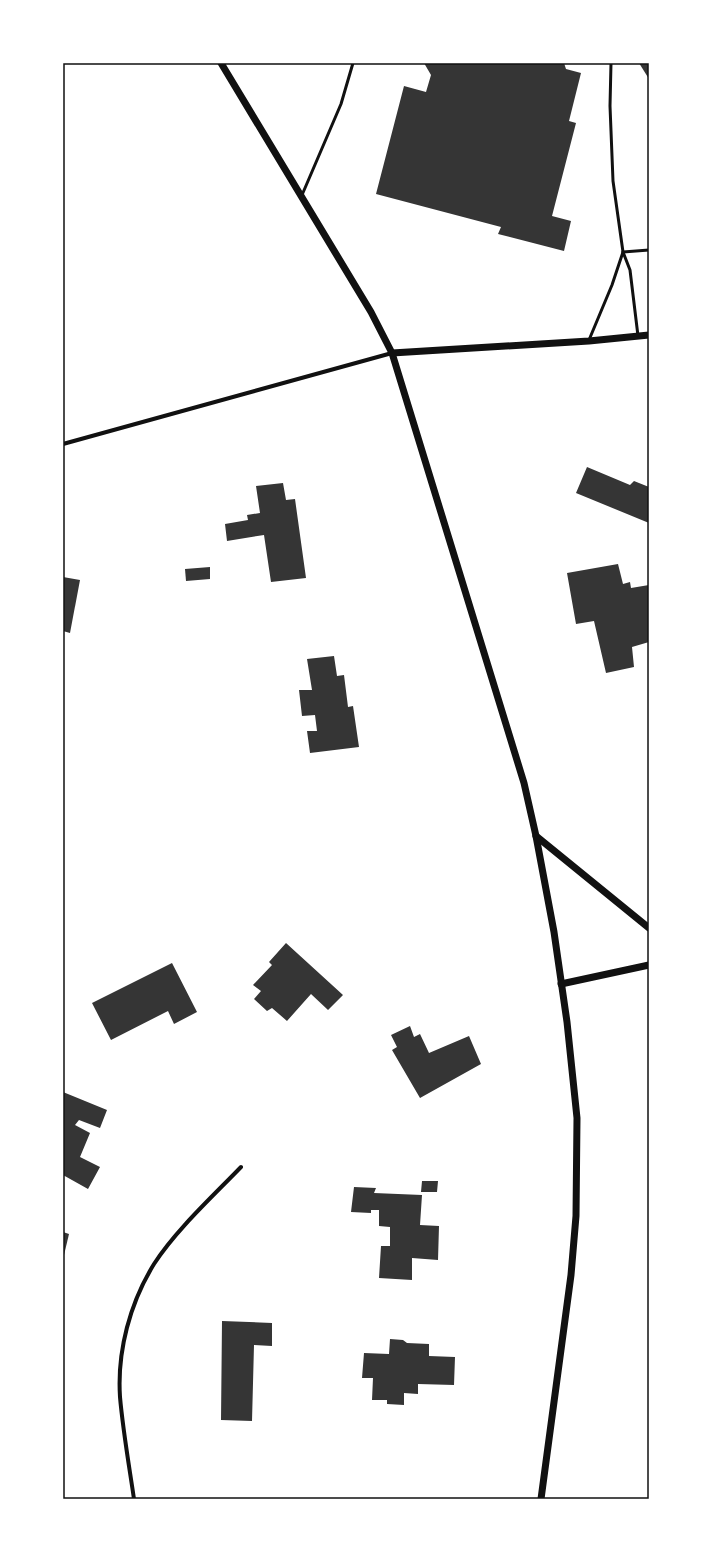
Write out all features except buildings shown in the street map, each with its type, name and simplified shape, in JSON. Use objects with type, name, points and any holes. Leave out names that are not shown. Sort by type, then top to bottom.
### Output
[{"type":"street","points":[[221,63],[371,312],[392,353],[524,783],[536,836],[562,984],[577,1118],[576,1216],[571,1275],[541,1499]]},
{"type":"street","points":[[63,444],[392,353],[589,341],[649,335]]},
{"type":"street","points":[[536,836],[649,928]]},
{"type":"street","points":[[562,984],[649,965]]},
{"type":"street","points":[[134,1499],[120,1396],[120,1365],[127,1327],[137,1298],[154,1264],[175,1236],[241,1167]]},
{"type":"lane","points":[[301,197],[341,104],[352,63]]},
{"type":"lane","points":[[611,63],[610,106],[613,181],[623,252],[630,270],[638,336]]},
{"type":"lane","points":[[623,252],[649,250]]},
{"type":"lane","points":[[589,341],[612,285],[623,252]]}]
